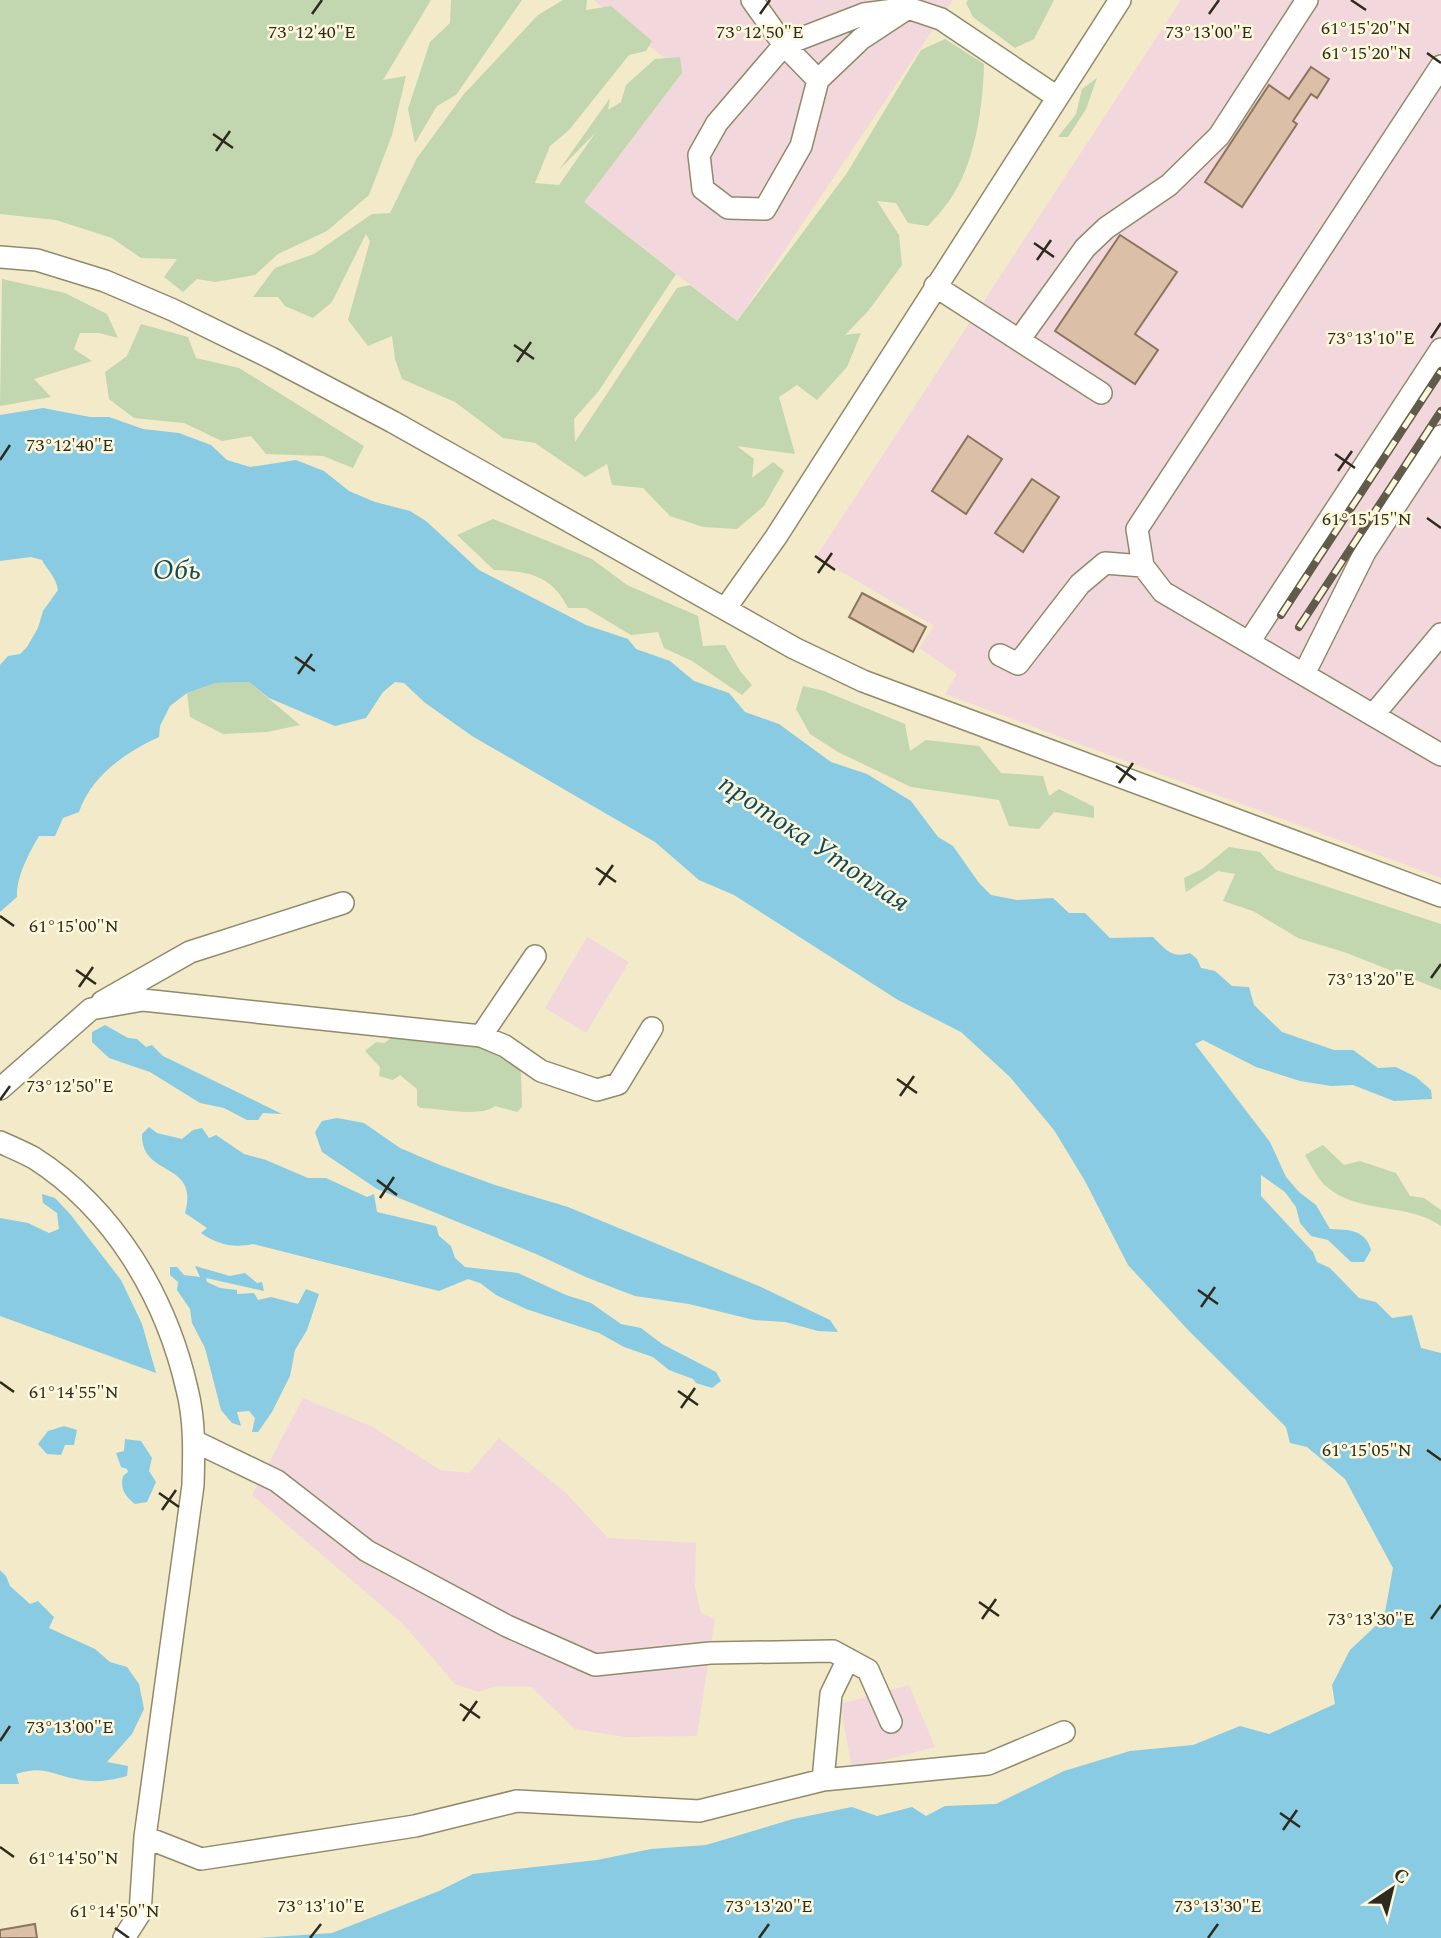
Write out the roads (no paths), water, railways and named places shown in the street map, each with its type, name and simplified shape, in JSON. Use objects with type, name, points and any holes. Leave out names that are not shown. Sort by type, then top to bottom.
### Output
[{"type":"street","points":[[752,0],[784,45],[818,80]]},
{"type":"street","points":[[725,609],[776,537],[1120,0]]},
{"type":"street","points":[[1019,340],[1085,248],[1106,228],[1169,185],[1219,136],[1307,0]]},
{"type":"street","points":[[908,8],[861,39],[818,80],[801,146],[765,209],[728,208],[703,189],[699,155],[717,123],[784,45],[864,14],[908,8],[941,19],[1057,97]]},
{"type":"street","points":[[1441,66],[1137,529],[1143,566],[1163,592],[1441,755]]},
{"type":"street","points":[[0,257],[37,260],[106,281],[210,328],[393,422],[794,648],[863,681],[1441,896]]},
{"type":"street","points":[[935,286],[1101,393]]},
{"type":"street","points":[[1249,642],[1441,349]]},
{"type":"street","points":[[1304,674],[1365,552],[1441,436]]},
{"type":"street","points":[[1000,654],[1018,663],[1080,584],[1105,563],[1143,566]]},
{"type":"street","points":[[1374,714],[1441,634]]},
{"type":"street","points":[[0,1089],[92,1009],[190,951],[343,903]]},
{"type":"street","points":[[481,1036],[535,956]]},
{"type":"street","points":[[92,1009],[143,1000],[481,1036],[505,1046],[541,1071],[597,1090],[618,1084],[652,1028]]},
{"type":"street","points":[[0,1142],[33,1158],[71,1188],[97,1212],[127,1248],[162,1309],[187,1390],[194,1441],[193,1485],[145,1836],[140,1913],[124,1938]]},
{"type":"street","points":[[194,1441],[277,1481],[367,1551],[508,1626],[595,1665],[723,1653],[833,1651],[868,1670],[891,1722]]},
{"type":"street","points":[[823,1780],[831,1694],[849,1659]]},
{"type":"street","points":[[145,1836],[201,1859],[415,1826],[517,1801],[699,1811],[823,1780],[988,1764],[1064,1732]]},
{"type":"water","name":"Обь","points":[[43,408],[90,417],[109,417],[143,429],[179,433],[211,445],[227,460],[250,467],[296,460],[324,471],[349,491],[375,502],[410,511],[426,521],[479,570],[586,625],[628,639],[636,649],[670,661],[694,681],[729,693],[745,712],[779,724],[831,762],[867,774],[911,801],[938,837],[953,846],[979,883],[991,895],[1017,900],[1053,898],[1069,913],[1085,913],[1110,938],[1153,937],[1174,954],[1190,953],[1201,968],[1215,971],[1232,986],[1249,987],[1254,1005],[1282,1032],[1334,1050],[1353,1050],[1378,1068],[1396,1067],[1416,1077],[1431,1090],[1432,1099],[1394,1101],[1353,1085],[1331,1086],[1300,1081],[1256,1067],[1203,1040],[1195,1044],[1270,1142],[1286,1177],[1316,1205],[1330,1229],[1360,1234],[1371,1250],[1364,1262],[1351,1262],[1328,1240],[1311,1236],[1300,1223],[1296,1207],[1285,1192],[1261,1175],[1261,1196],[1313,1252],[1317,1262],[1330,1268],[1359,1298],[1376,1302],[1392,1318],[1412,1315],[1421,1348],[1441,1353],[1441,1938],[258,1938],[332,1933],[439,1891],[473,1874],[597,1860],[651,1849],[706,1845],[793,1819],[852,1807],[877,1816],[912,1807],[926,1816],[945,1806],[996,1804],[1064,1771],[1130,1751],[1193,1745],[1240,1726],[1269,1734],[1335,1704],[1332,1685],[1350,1650],[1384,1618],[1393,1568],[1345,1479],[1307,1447],[1290,1443],[1286,1427],[1189,1331],[1128,1265],[1085,1181],[1054,1130],[1010,1077],[961,1032],[898,1000],[734,895],[699,880],[655,842],[472,736],[424,702],[404,683],[395,682],[383,692],[366,718],[335,726],[269,698],[249,682],[216,683],[187,693],[170,706],[160,726],[159,737],[122,758],[101,776],[79,812],[63,818],[55,836],[39,836],[21,873],[17,897],[0,912],[0,665],[8,656],[20,654],[27,647],[38,628],[43,611],[58,590],[54,578],[42,560],[31,557],[0,561],[0,415]]},
{"type":"water","points":[[105,1025],[128,1038],[137,1039],[146,1047],[152,1045],[163,1056],[282,1114],[263,1113],[258,1120],[247,1120],[224,1108],[200,1103],[150,1072],[109,1058],[92,1042],[92,1032]]},
{"type":"water","points":[[337,1118],[364,1123],[400,1148],[440,1165],[568,1207],[761,1287],[830,1320],[838,1332],[818,1331],[785,1322],[754,1320],[689,1304],[635,1296],[377,1189],[322,1152],[315,1132],[322,1121]]},
{"type":"water","points":[[149,1127],[157,1133],[182,1139],[193,1130],[202,1128],[209,1138],[216,1135],[244,1154],[266,1160],[308,1178],[326,1178],[367,1197],[374,1194],[377,1212],[436,1226],[439,1236],[451,1246],[455,1258],[465,1267],[518,1273],[566,1295],[591,1303],[621,1324],[641,1328],[662,1344],[716,1372],[721,1381],[712,1388],[696,1383],[693,1379],[669,1370],[653,1357],[624,1347],[599,1333],[526,1309],[468,1279],[439,1291],[253,1244],[239,1246],[220,1243],[201,1233],[207,1228],[185,1213],[187,1196],[178,1177],[150,1158],[144,1148],[142,1134]]},
{"type":"water","points":[[42,1194],[55,1198],[70,1214],[121,1280],[142,1324],[156,1373],[0,1316],[0,1218],[28,1223],[49,1233],[59,1229],[57,1213],[43,1203]]},
{"type":"water","points":[[195,1266],[230,1276],[245,1273],[257,1283],[262,1282],[264,1291],[206,1278],[207,1282],[220,1288],[237,1290],[237,1294],[254,1293],[258,1300],[271,1297],[298,1304],[306,1289],[319,1294],[307,1330],[295,1350],[290,1376],[272,1412],[258,1432],[252,1432],[255,1418],[249,1411],[237,1412],[241,1426],[232,1423],[221,1410],[205,1348],[192,1323],[190,1309],[177,1290],[178,1282],[170,1275],[170,1267],[177,1267],[184,1275],[200,1277]]},
{"type":"water","points":[[64,1426],[77,1430],[74,1445],[65,1445],[61,1455],[47,1454],[38,1444],[48,1431]]},
{"type":"water","points":[[125,1439],[141,1441],[152,1458],[149,1471],[156,1482],[147,1502],[135,1504],[123,1488],[123,1476],[128,1472],[121,1467],[116,1453],[124,1451]]},
{"type":"water","points":[[0,1570],[10,1586],[30,1604],[38,1601],[54,1617],[49,1628],[95,1649],[110,1662],[127,1667],[139,1684],[144,1709],[132,1734],[107,1762],[128,1766],[127,1776],[89,1781],[34,1770],[16,1774],[19,1784],[0,1784]]},
{"type":"railway","points":[[1281,615],[1441,371]]},
{"type":"railway","points":[[1299,627],[1441,411]]},
{"type":"water label","name":"протока Утоплая","points":[[815,842]]}]
